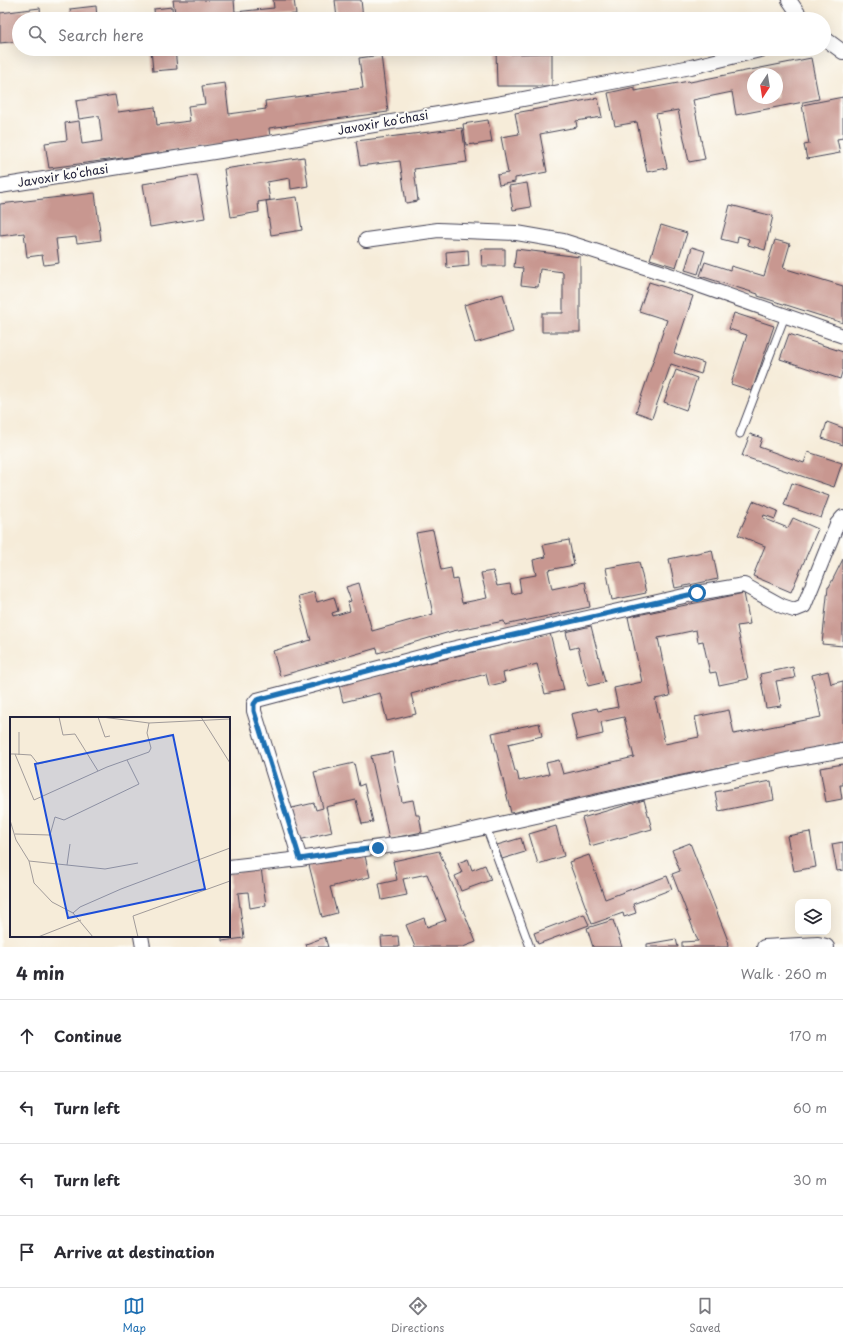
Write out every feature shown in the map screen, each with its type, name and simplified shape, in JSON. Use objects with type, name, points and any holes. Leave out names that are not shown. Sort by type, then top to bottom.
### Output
[{"type":"street","points":[[789,0],[797,12]]},
{"type":"street","points":[[831,43],[843,52]]},
{"type":"street","name":"Javoxir koʻchasi","points":[[0,186],[231,150],[497,104],[691,68],[737,56]]},
{"type":"street","points":[[366,240],[438,230],[517,233],[563,241],[667,274],[843,336]]},
{"type":"street","points":[[300,859],[254,711],[254,704],[257,700],[447,650],[697,593],[744,585],[782,606],[794,610],[804,606],[837,524],[843,517]]},
{"type":"street","points":[[230,867],[300,859],[424,841],[787,760],[843,750]]},
{"type":"street","points":[[141,937],[142,947]]},
{"type":"street","points":[[764,947],[818,944],[827,947]]},
{"type":"lane","points":[[740,434],[785,316]]},
{"type":"lane","points":[[486,827],[530,947]]},
{"type":"building","points":[[173,0],[234,0],[235,12],[175,12]]},
{"type":"building","points":[[273,0],[294,0],[296,12],[235,12],[274,8]]},
{"type":"building","points":[[335,0],[361,0],[362,12],[336,12]]},
{"type":"building","points":[[96,6],[96,12],[70,12],[70,9]]},
{"type":"building","points":[[172,7],[172,12],[154,12],[154,9]]},
{"type":"building","points":[[40,8],[40,12],[12,12],[12,42],[0,43],[0,13]]},
{"type":"building","points":[[152,56],[176,56],[177,69],[153,71]]},
{"type":"building","points":[[381,56],[388,112],[269,128],[270,138],[49,168],[45,143],[67,140],[65,123],[79,121],[82,144],[102,141],[99,116],[79,119],[76,101],[115,95],[118,112],[155,107],[157,125],[190,121],[188,106],[205,104],[202,86],[225,83],[229,114],[266,109],[265,101],[363,88],[359,58]]},
{"type":"building","points":[[496,56],[552,56],[552,86],[497,86]]},
{"type":"building","points":[[811,58],[819,99],[736,115],[732,92],[693,100],[705,159],[689,162],[678,110],[656,114],[667,168],[647,172],[637,122],[615,126],[608,93],[635,87],[635,91],[747,71],[747,104],[783,104],[783,68],[761,68]]},
{"type":"building","points":[[843,97],[843,138],[837,139],[840,153],[807,159],[804,145],[809,144],[802,105]]},
{"type":"building","points":[[598,98],[602,117],[576,121],[577,127],[540,134],[547,172],[515,178],[515,182],[499,185],[497,175],[508,173],[501,137],[519,134],[515,113]]},
{"type":"building","points":[[488,120],[492,142],[466,145],[463,124]]},
{"type":"building","points":[[462,128],[467,162],[414,169],[418,201],[406,203],[400,161],[360,166],[356,141]]},
{"type":"building","points":[[304,157],[308,186],[291,189],[290,178],[267,182],[270,200],[258,202],[259,212],[231,217],[224,169]]},
{"type":"building","points":[[197,175],[205,218],[150,227],[143,184]]},
{"type":"building","points":[[527,183],[531,207],[513,210],[509,186]]},
{"type":"building","points":[[95,193],[101,240],[77,243],[76,237],[56,239],[59,263],[44,265],[42,255],[27,257],[24,233],[0,236],[0,204]]},
{"type":"building","points":[[297,197],[302,230],[271,235],[266,201]]},
{"type":"building","points":[[730,205],[773,216],[765,250],[748,245],[749,239],[738,236],[737,243],[721,239]]},
{"type":"building","points":[[661,225],[687,233],[676,267],[650,259]]},
{"type":"building","points":[[775,240],[790,244],[783,268],[843,286],[843,323],[700,276],[705,262],[730,270],[731,266],[764,276]]},
{"type":"building","points":[[692,247],[705,251],[698,274],[685,270]]},
{"type":"building","points":[[481,249],[505,249],[505,266],[482,266]]},
{"type":"building","points":[[516,249],[580,257],[580,332],[542,332],[542,313],[563,313],[563,272],[540,269],[538,287],[521,285],[523,268],[514,267]]},
{"type":"building","points":[[468,250],[469,266],[447,268],[446,252]]},
{"type":"building","points":[[649,282],[693,296],[674,353],[704,363],[701,374],[671,364],[652,418],[636,412],[667,320],[639,311]]},
{"type":"building","points":[[503,294],[513,332],[475,343],[464,305]]},
{"type":"building","points":[[734,313],[774,326],[752,391],[731,384],[747,335],[729,329]]},
{"type":"building","points":[[789,334],[843,352],[843,369],[840,379],[780,359]]},
{"type":"building","points":[[676,370],[697,378],[686,410],[664,402]]},
{"type":"building","points":[[827,422],[843,428],[843,445],[822,438]]},
{"type":"building","points":[[750,434],[762,438],[759,447],[804,463],[808,452],[842,463],[834,487],[742,456]]},
{"type":"building","points":[[792,483],[829,496],[821,518],[784,505]]},
{"type":"building","points":[[753,501],[778,511],[775,519],[764,515],[763,518],[788,528],[793,518],[818,529],[791,592],[753,576],[765,546],[738,535]]},
{"type":"building","points":[[433,530],[441,570],[451,568],[453,580],[457,579],[462,603],[487,598],[481,573],[493,571],[497,586],[510,584],[512,594],[521,592],[519,578],[536,575],[533,560],[546,557],[543,545],[569,540],[574,565],[548,570],[552,589],[585,582],[590,607],[505,625],[504,621],[453,631],[378,653],[377,648],[280,676],[273,651],[311,640],[298,596],[314,592],[317,602],[334,597],[338,611],[332,613],[333,616],[350,611],[348,602],[351,601],[346,587],[359,583],[372,631],[433,614],[416,533]]},
{"type":"building","points":[[712,550],[718,579],[675,588],[669,559]]},
{"type":"building","points":[[843,559],[843,646],[822,644],[828,587]]},
{"type":"building","points":[[639,562],[646,593],[612,600],[606,568]]},
{"type":"building","points":[[744,593],[750,624],[737,626],[748,679],[719,685],[716,672],[710,673],[703,641],[698,642],[696,630],[658,638],[670,696],[655,699],[665,744],[699,737],[695,717],[729,710],[734,734],[821,717],[812,675],[828,671],[831,684],[843,681],[843,742],[658,780],[511,813],[492,733],[539,723],[542,736],[508,744],[519,781],[549,774],[546,763],[559,760],[563,774],[634,757],[624,717],[601,722],[603,734],[577,740],[571,714],[597,708],[598,711],[618,707],[614,688],[642,682],[628,617]]},
{"type":"building","points":[[591,626],[605,682],[588,686],[578,647],[570,649],[566,632]]},
{"type":"building","points":[[550,633],[564,690],[545,694],[537,664],[503,673],[505,682],[489,686],[486,674],[411,694],[416,714],[387,721],[380,693],[343,702],[339,685]]},
{"type":"building","points":[[793,667],[795,678],[776,681],[781,706],[766,708],[760,674]]},
{"type":"building","points":[[392,752],[402,802],[413,800],[416,815],[419,815],[422,832],[389,839],[371,756]]},
{"type":"building","points":[[354,763],[359,786],[364,784],[373,822],[362,824],[356,800],[326,807],[332,832],[299,840],[292,808],[314,803],[316,810],[323,808],[314,772]]},
{"type":"building","points":[[843,764],[843,785],[840,785],[842,799],[826,802],[820,768]]},
{"type":"building","points":[[771,781],[774,800],[719,811],[715,792]]},
{"type":"building","points":[[644,800],[652,829],[590,846],[582,818]]},
{"type":"building","points":[[556,826],[564,856],[538,864],[529,834]]},
{"type":"building","points":[[810,832],[816,867],[794,871],[787,836]]},
{"type":"building","points":[[521,838],[525,852],[502,859],[497,845]]},
{"type":"building","points":[[843,842],[843,870],[837,871],[832,844]]},
{"type":"building","points":[[690,843],[727,938],[728,947],[682,947],[682,942],[698,941],[672,874],[680,871],[672,850]]},
{"type":"building","points":[[439,851],[476,942],[463,947],[415,947],[406,925],[424,918],[427,927],[446,920],[427,874],[403,879],[407,895],[382,900],[379,884],[397,880],[393,861]]},
{"type":"building","points":[[364,852],[370,877],[330,887],[337,913],[322,917],[308,861]]},
{"type":"building","points":[[589,855],[605,899],[667,876],[672,889],[633,904],[636,913],[624,917],[623,913],[592,924],[569,862]]},
{"type":"building","points":[[468,859],[472,870],[485,865],[491,880],[461,891],[455,876],[462,873],[458,863]]},
{"type":"building","points":[[261,868],[266,905],[250,908],[248,892],[238,893],[244,938],[222,941],[222,937],[230,937],[230,873]]},
{"type":"building","points":[[584,914],[589,925],[538,944],[534,933]]},
{"type":"building","points":[[613,920],[622,947],[593,947],[587,928]]},
{"type":"building","points":[[398,936],[399,947],[382,947],[381,937]]},
{"type":"building","points":[[325,937],[328,947],[307,947],[306,944]]},
{"type":"building","points":[[676,939],[678,947],[647,947],[647,944]]},
{"type":"route","points":[[378,848],[300,859],[254,711],[254,704],[257,700],[447,650],[697,593]]}]
